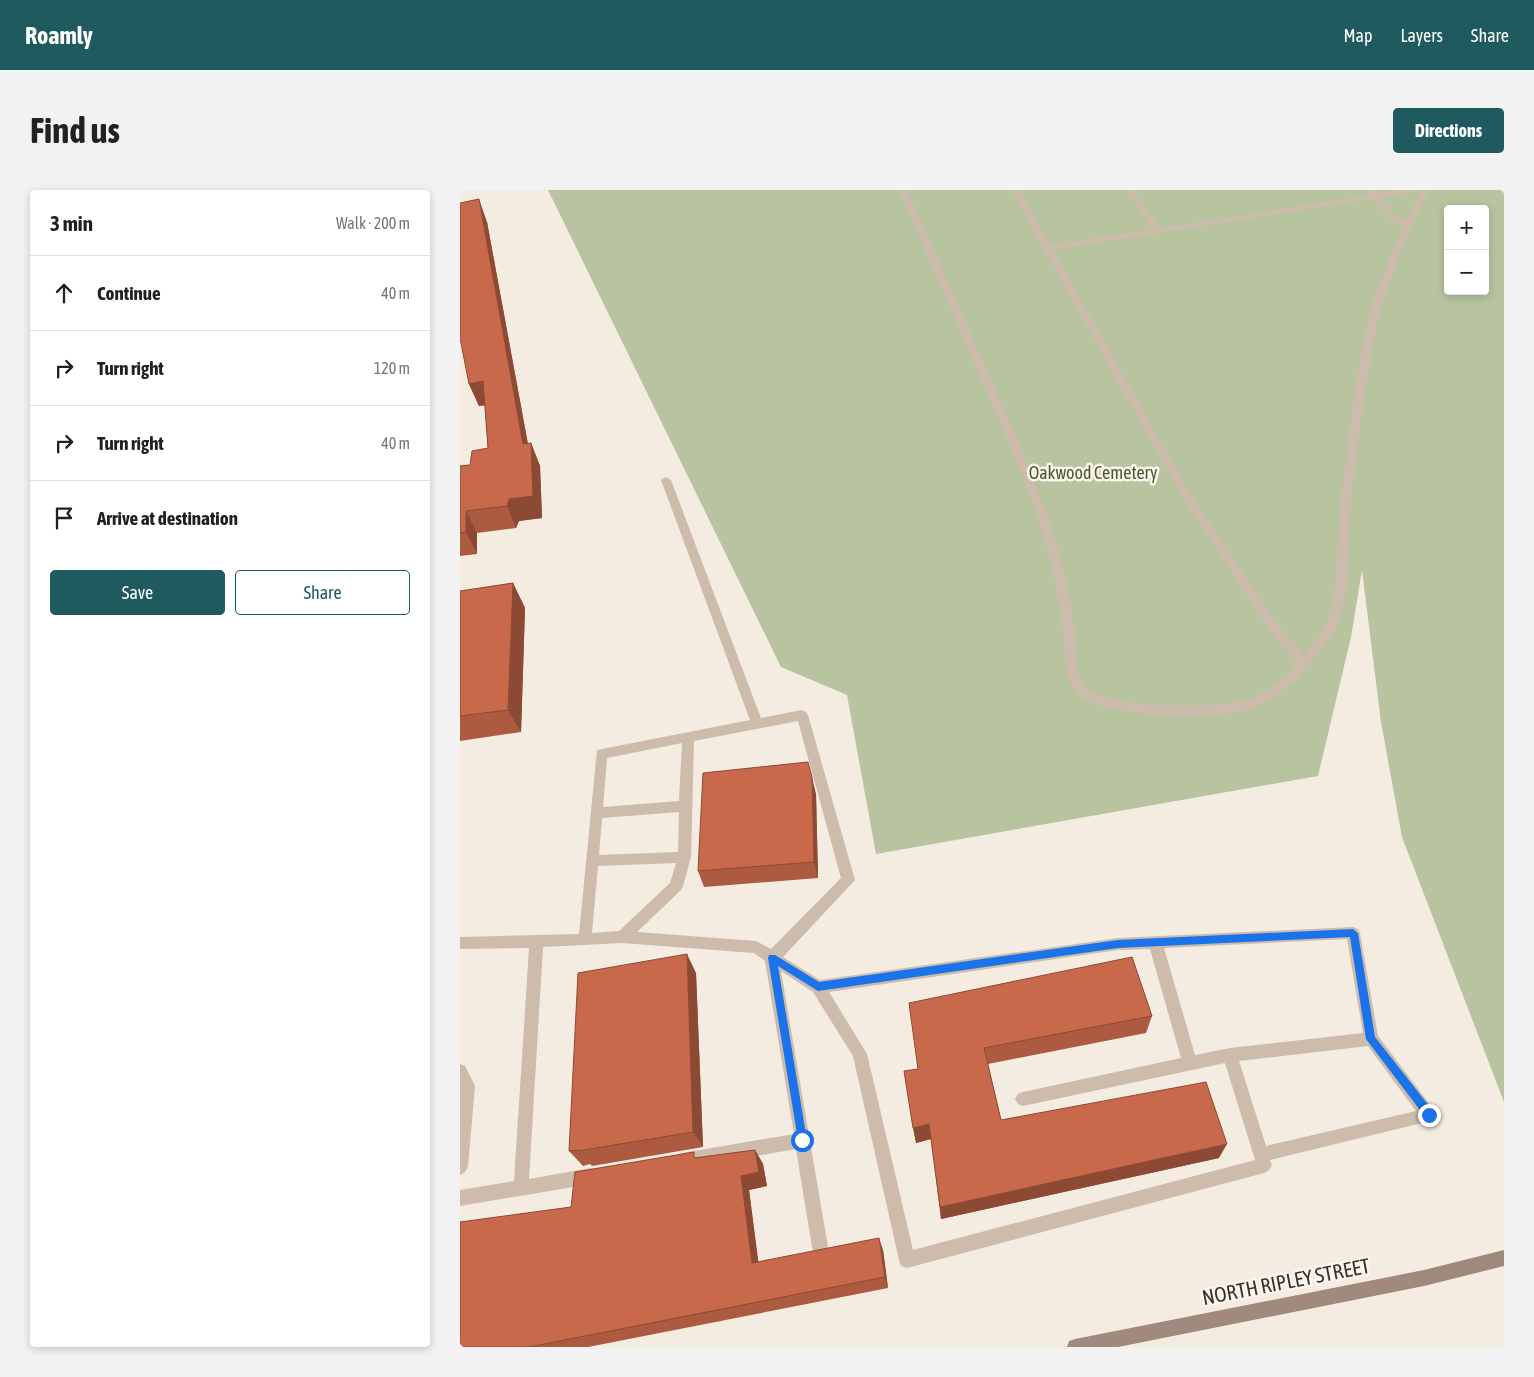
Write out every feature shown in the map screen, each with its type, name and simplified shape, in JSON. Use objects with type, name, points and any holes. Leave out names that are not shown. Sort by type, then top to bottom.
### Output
[{"type":"main road","name":"NORTH RIPLEY STREET","points":[[1075,1347],[1424,1278],[1504,1258]]},
{"type":"lane","points":[[903,190],[1025,468],[1045,524],[1058,570],[1068,625],[1073,676],[1078,686],[1088,696],[1103,702],[1145,709],[1200,712],[1234,708],[1254,703],[1271,694],[1296,673],[1331,628],[1340,593],[1346,498],[1359,396],[1375,309],[1408,224],[1426,190]]},
{"type":"lane","points":[[1015,190],[1185,493],[1270,623],[1304,663]]},
{"type":"lane","points":[[1130,190],[1157,230]]},
{"type":"lane","points":[[1047,248],[1371,193],[1414,190]]},
{"type":"lane","points":[[1371,193],[1392,217],[1408,224]]},
{"type":"lane","points":[[666,480],[758,724]]},
{"type":"lane","points":[[585,940],[601,754],[802,715],[848,880],[772,958]]},
{"type":"lane","points":[[622,937],[676,886],[684,857],[688,737]]},
{"type":"lane","points":[[596,813],[686,806]]},
{"type":"lane","points":[[592,861],[684,857]]},
{"type":"lane","points":[[818,987],[1118,944],[1353,933],[1371,1039],[1429,1115],[1261,1155]]},
{"type":"lane","points":[[460,943],[585,940],[622,937],[756,947],[818,987],[860,1054],[907,1260],[1264,1165],[1230,1055]]},
{"type":"lane","points":[[521,1188],[536,941]]},
{"type":"lane","points":[[1156,942],[1190,1064]]},
{"type":"lane","points":[[772,958],[820,1247]]},
{"type":"lane","points":[[1023,1099],[1230,1055],[1371,1039]]},
{"type":"lane","points":[[460,1071],[468,1086],[460,1167]]},
{"type":"lane","points":[[667,1163],[802,1140]]},
{"type":"lane","points":[[460,1198],[608,1173]]},
{"type":"green space","name":"Oakwood Cemetery","points":[[548,190],[1504,190],[1504,1102],[1402,837],[1381,722],[1362,570],[1351,637],[1318,776],[876,854],[847,695],[781,667]]},
{"type":"building","points":[[479,199],[523,444],[531,443],[533,496],[509,499],[507,506],[466,511],[466,532],[460,533],[460,466],[470,465],[472,451],[488,448],[483,381],[469,384],[460,338],[460,203]]},
{"type":"building","points":[[513,583],[508,710],[460,716],[460,591]]},
{"type":"building","points":[[808,762],[812,777],[814,862],[698,871],[703,773]]},
{"type":"building","points":[[687,954],[693,1132],[569,1151],[578,973]]},
{"type":"building","points":[[1132,957],[1152,1016],[984,1048],[1001,1120],[1206,1082],[1227,1144],[940,1207],[929,1124],[913,1128],[904,1071],[918,1069],[909,1003]]},
{"type":"building","points":[[755,1150],[759,1172],[741,1176],[752,1263],[879,1238],[885,1277],[529,1347],[460,1347],[460,1222],[571,1207],[575,1172],[694,1152],[694,1158]]},
{"type":"route","points":[[802,1140],[772,958],[818,987],[1118,944],[1353,933],[1371,1039],[1429,1115]]}]
